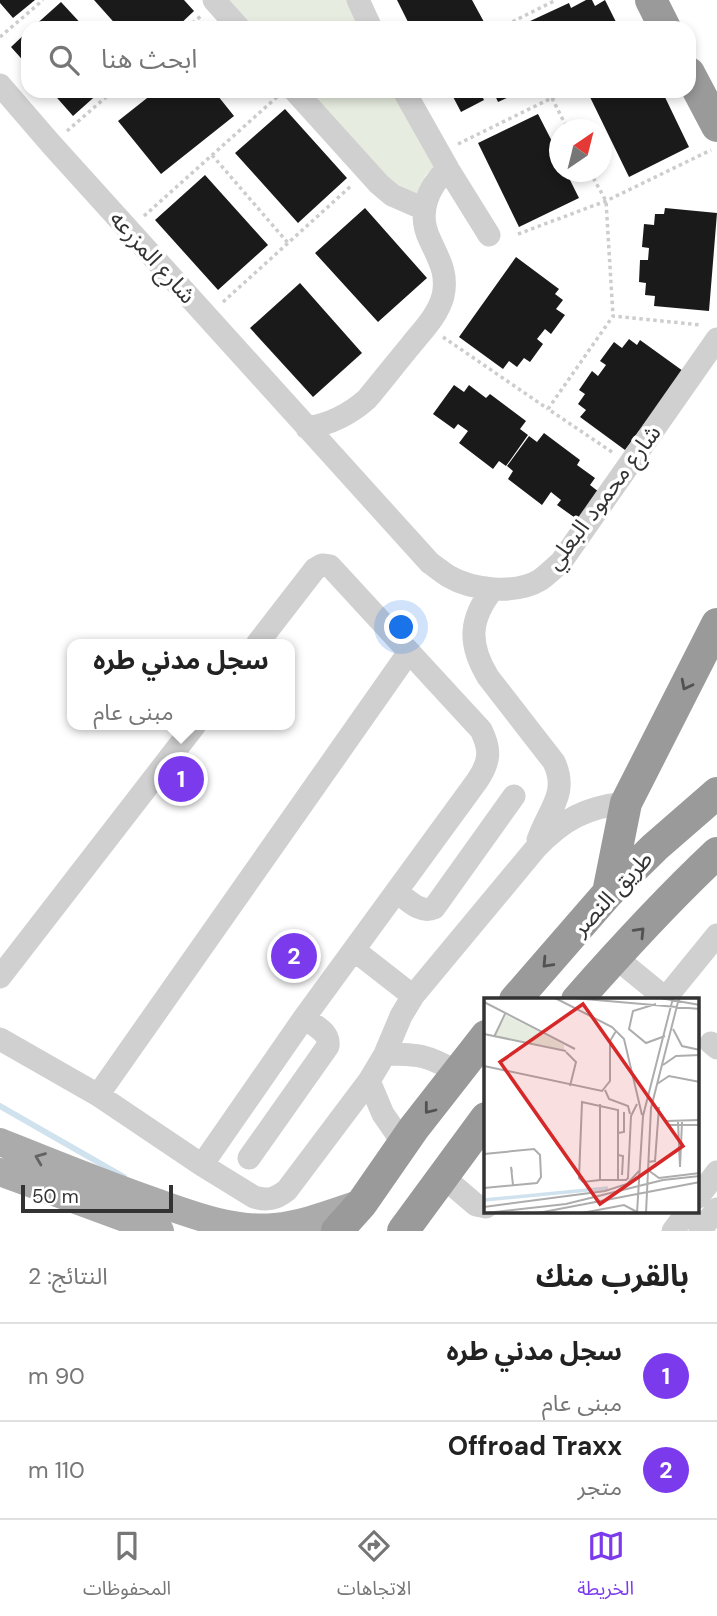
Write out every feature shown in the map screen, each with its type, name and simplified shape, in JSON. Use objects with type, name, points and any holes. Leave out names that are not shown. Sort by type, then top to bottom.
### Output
[{"type":"highway","points":[[650,0],[661,21]]},
{"type":"highway","points":[[696,90],[715,137]]},
{"type":"highway","points":[[608,893],[626,803],[717,624]]},
{"type":"highway","name":"طريق النصر","points":[[517,998],[608,893],[655,847],[717,793]]},
{"type":"highway","name":"طريق النصر","points":[[579,998],[717,853]]},
{"type":"highway","points":[[337,1231],[362,1203],[403,1143],[484,1038]]},
{"type":"highway","points":[[411,1226],[442,1176],[484,1121]]},
{"type":"main road","points":[[0,1142],[88,1178],[196,1215],[244,1226],[273,1227],[298,1223],[362,1203]]},
{"type":"main road","points":[[0,1172],[160,1231]]},
{"type":"main road","points":[[88,1178],[100,1207],[99,1231]]},
{"type":"street","points":[[214,0],[233,21]]},
{"type":"street","points":[[358,0],[368,21]]},
{"type":"street","name":"شارع المزرعه","points":[[0,85],[307,428]]},
{"type":"street","points":[[301,98],[366,172],[392,195],[425,209]]},
{"type":"street","points":[[408,98],[489,235]]},
{"type":"street","points":[[307,428],[331,423],[356,410],[438,309],[444,289],[444,276],[426,231],[425,209],[427,198],[439,177],[444,161]]},
{"type":"street","name":"شارع محمود البعلي","points":[[307,428],[430,563],[470,586],[516,588],[538,581],[561,562],[631,465],[710,332]]},
{"type":"street","points":[[202,1166],[304,1018],[477,781],[485,769],[488,756],[487,742],[481,730],[330,566],[322,565],[315,569],[261,639]]},
{"type":"street","points":[[493,589],[476,616],[474,648],[479,663],[554,762],[560,779],[558,799],[542,827],[536,848]]},
{"type":"street","points":[[97,1095],[409,652]]},
{"type":"street","points":[[0,977],[191,730]]},
{"type":"street","points":[[397,892],[421,909],[427,911],[434,908],[514,796]]},
{"type":"street","points":[[0,1039],[97,1095],[202,1166],[254,1197],[263,1200],[280,1196],[369,1081],[413,996],[536,848],[550,833],[586,811],[626,803]]},
{"type":"street","points":[[666,998],[717,935]]},
{"type":"street","points":[[354,950],[413,996]]},
{"type":"street","points":[[615,957],[664,998]]},
{"type":"street","points":[[249,1158],[328,1046],[329,1039],[325,1033],[304,1018]]},
{"type":"street","points":[[385,1054],[414,1054],[457,1072]]},
{"type":"street","points":[[369,1081],[383,1114],[403,1143]]},
{"type":"street","points":[[700,1194],[717,1172]]},
{"type":"street","points":[[442,1176],[476,1205],[484,1207]]},
{"type":"street","points":[[700,1231],[717,1209]]},
{"type":"street","points":[[673,1231],[686,1214]]},
{"type":"path","points":[[0,37],[43,0]]},
{"type":"path","points":[[514,21],[556,0]]},
{"type":"path","points":[[51,145],[105,98]]},
{"type":"path","points":[[128,230],[276,98]]},
{"type":"path","points":[[444,161],[552,98],[562,119]]},
{"type":"path","points":[[518,234],[606,201],[715,137]]},
{"type":"path","points":[[212,155],[288,243]]},
{"type":"path","points":[[207,317],[366,172]]},
{"type":"path","points":[[548,409],[612,316],[606,201],[596,182]]},
{"type":"path","points":[[612,316],[710,332]]},
{"type":"path","points":[[426,326],[631,465]]},
{"type":"shaded area","points":[[226,0],[349,0],[360,21],[244,21]]},
{"type":"shaded area","points":[[312,98],[399,98],[437,164],[425,176],[419,197],[384,178]]},
{"type":"building","points":[[0,0],[35,0],[13,18]]},
{"type":"building","points":[[94,0],[184,0],[194,11],[183,21],[113,21]]},
{"type":"building","points":[[397,0],[472,0],[483,21],[408,21]]},
{"type":"building","points":[[586,0],[592,0],[595,6],[605,0],[616,21],[530,21],[569,3],[571,8]]},
{"type":"building","points":[[61,2],[79,21],[40,21]]},
{"type":"building","points":[[21,38],[21,58],[11,47]]},
{"type":"building","points":[[57,98],[93,98],[73,116]]},
{"type":"building","points":[[147,98],[220,98],[234,116],[161,174],[118,121]]},
{"type":"building","points":[[454,98],[483,98],[484,100],[461,112]]},
{"type":"building","points":[[590,98],[665,98],[689,147],[629,177],[612,142],[612,119],[601,119]]},
{"type":"building","points":[[285,109],[347,178],[298,223],[235,153]]},
{"type":"building","points":[[538,114],[549,136],[549,182],[571,182],[579,198],[519,227],[478,143]]},
{"type":"building","points":[[205,175],[268,245],[218,290],[155,220]]},
{"type":"building","points":[[365,208],[427,278],[378,322],[315,253]]},
{"type":"building","points":[[665,208],[717,213],[709,311],[654,306],[655,296],[645,295],[646,283],[639,282],[640,260],[648,260],[649,248],[642,247],[644,224],[654,225],[655,214],[664,214]]},
{"type":"building","points":[[516,257],[559,289],[555,294],[563,300],[556,309],[565,315],[551,334],[545,329],[537,339],[543,344],[530,362],[524,358],[517,367],[509,361],[503,369],[459,337]]},
{"type":"building","points":[[300,283],[362,353],[313,397],[250,328]]},
{"type":"building","points":[[629,339],[637,345],[640,340],[683,371],[625,450],[580,417],[586,410],[578,404],[585,394],[579,390],[592,371],[598,376],[606,365],[600,361],[614,342],[622,348]]},
{"type":"building","points":[[454,385],[464,392],[469,385],[486,398],[490,394],[526,421],[520,429],[528,435],[506,466],[499,461],[493,469],[459,443],[468,431],[458,424],[454,429],[433,414]]},
{"type":"building","points":[[544,433],[580,460],[577,465],[595,478],[590,485],[599,492],[578,520],[557,505],[561,500],[551,492],[542,505],[508,479],[513,471],[507,466],[529,436],[537,442]]},
{"type":"waterway","points":[[0,1106],[124,1177]]},
{"type":"place","name":"سجل مدني طره","points":[[181,779]]},
{"type":"place","name":"Offroad Traxx","points":[[294,956]]}]
